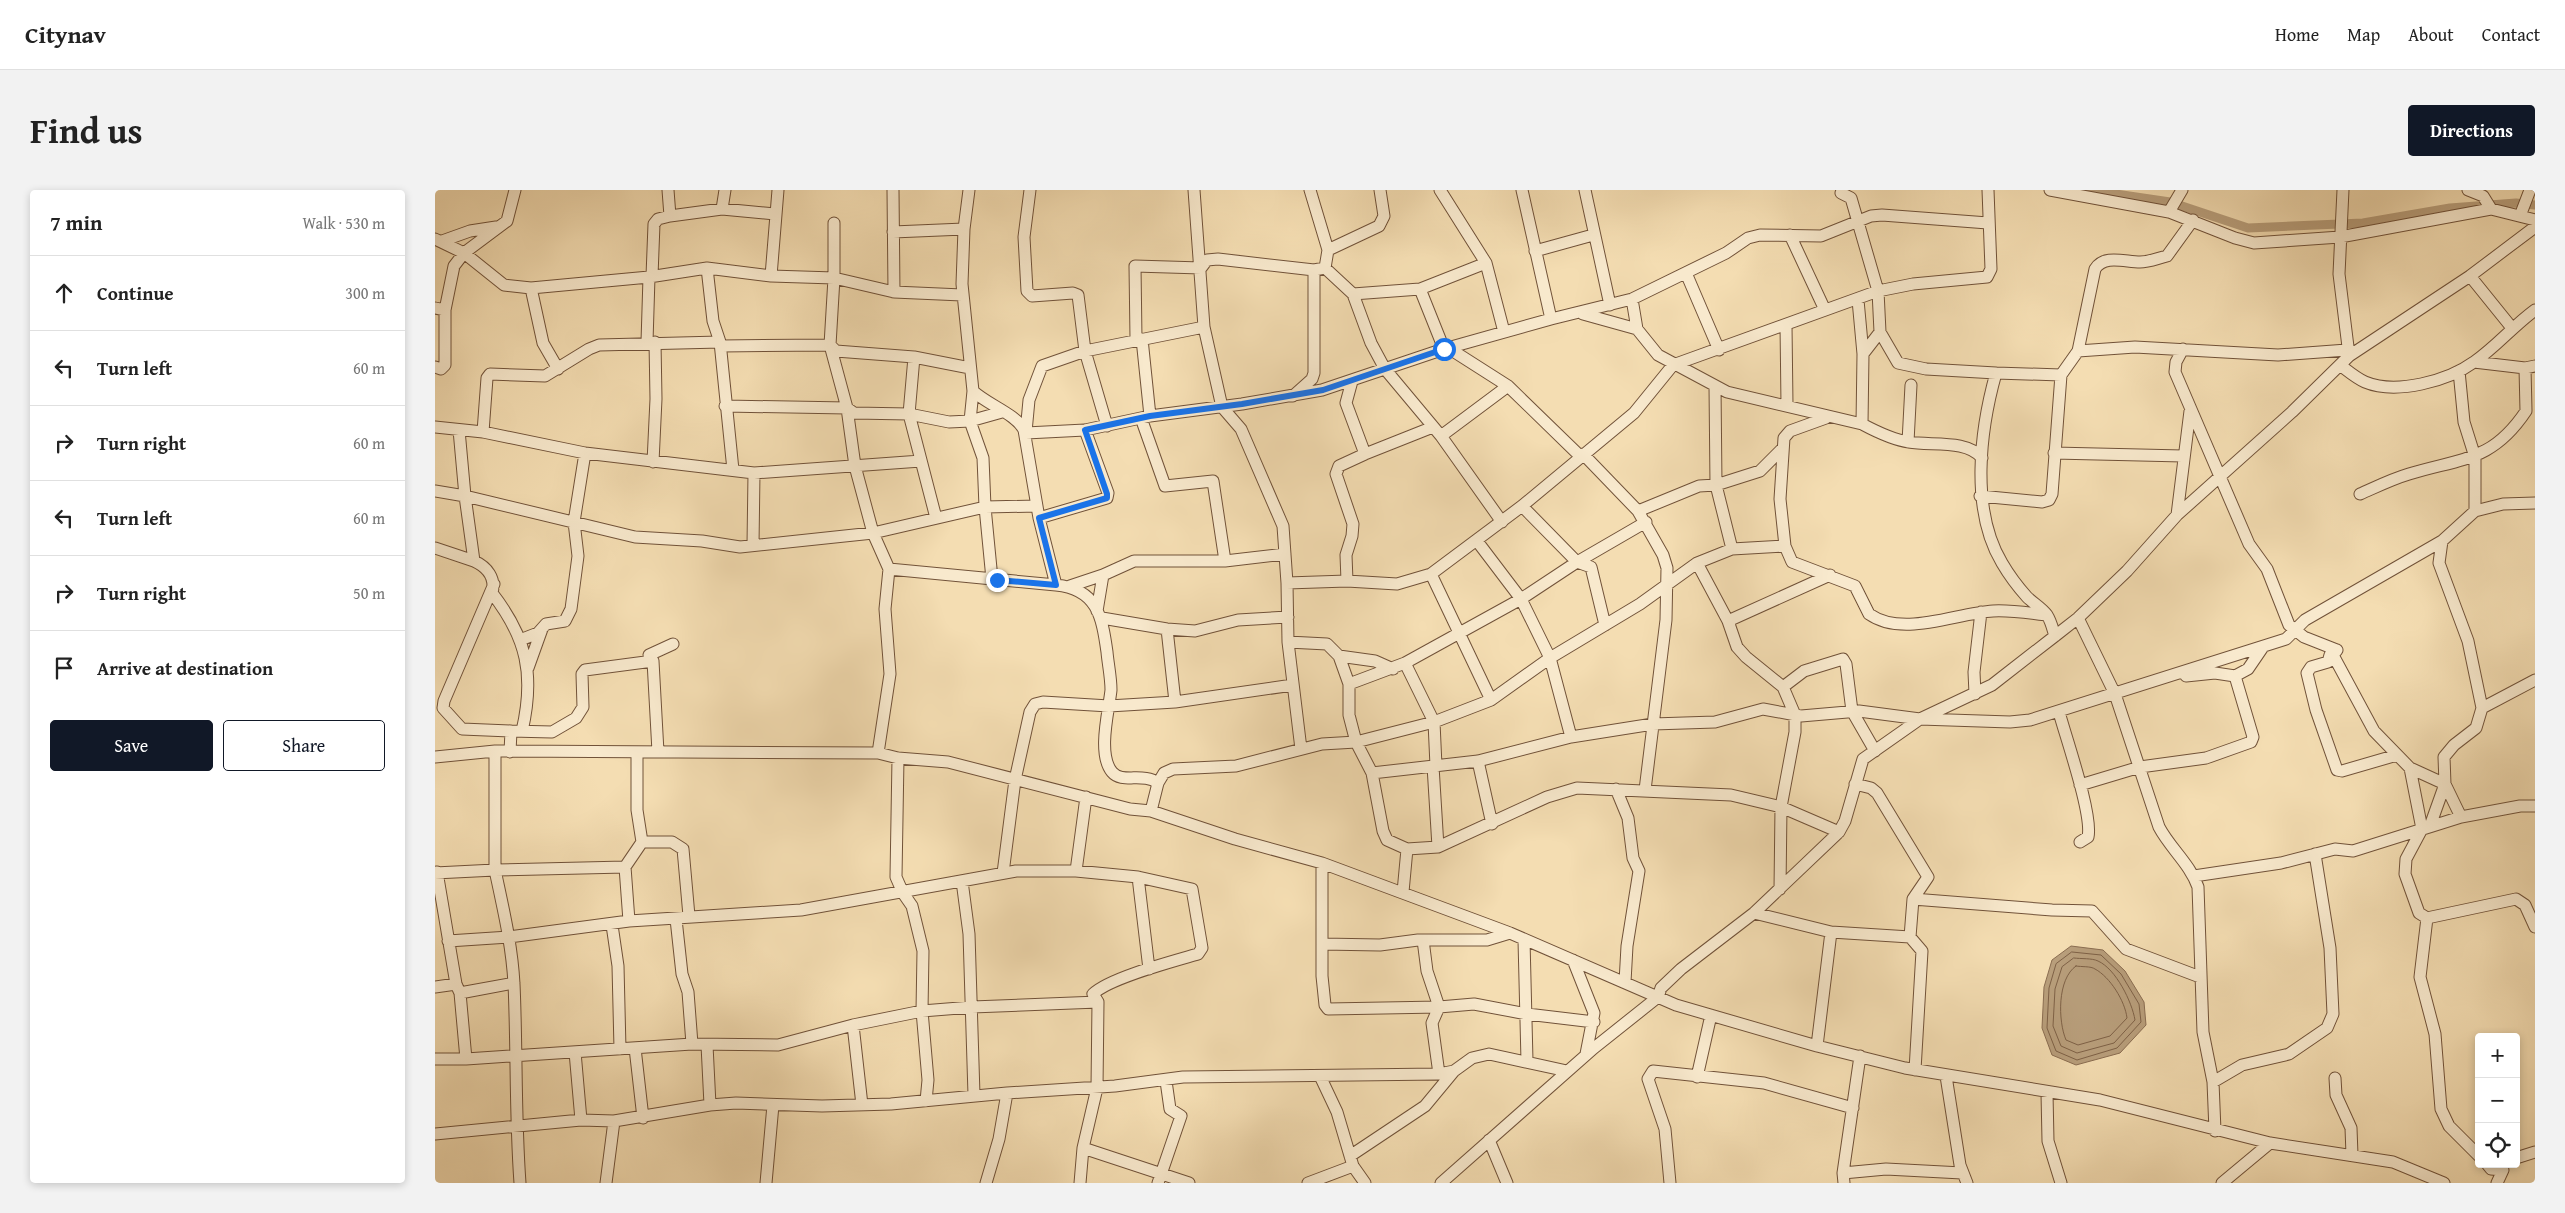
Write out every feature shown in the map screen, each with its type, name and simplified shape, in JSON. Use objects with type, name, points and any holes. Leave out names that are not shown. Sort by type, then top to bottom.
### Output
[{"type":"street","points":[[435,367],[441,369],[445,365],[440,309],[452,269],[464,253],[509,219],[515,190]]},
{"type":"street","points":[[667,190],[670,216]]},
{"type":"street","points":[[722,209],[725,190]]},
{"type":"street","points":[[771,276],[778,190]]},
{"type":"street","points":[[893,190],[894,292]]},
{"type":"street","points":[[969,190],[964,229],[962,294],[973,390],[970,421],[983,458],[985,507],[992,579]]},
{"type":"street","points":[[1030,190],[1024,237],[1027,291],[1032,296],[1076,293],[1079,298],[1085,351],[1107,426]]},
{"type":"street","points":[[1310,190],[1328,250]]},
{"type":"street","points":[[1293,396],[1312,379],[1314,373],[1319,269],[1328,250],[1379,226],[1384,216],[1379,190]]},
{"type":"street","points":[[1440,190],[1485,263],[1505,332]]},
{"type":"street","points":[[1522,190],[1551,319]]},
{"type":"street","points":[[1585,190],[1593,235],[1610,305]]},
{"type":"street","points":[[1287,583],[1347,581],[1397,584],[1431,574],[1522,506],[1639,408],[1673,365],[1719,350],[1825,310],[1858,300],[1878,291],[1913,284],[1987,277],[1991,269],[1988,190]]},
{"type":"street","points":[[2050,190],[2169,212],[2235,238],[2254,243],[2340,238],[2491,209],[2535,220]]},
{"type":"street","points":[[2169,212],[2182,190]]},
{"type":"street","points":[[2343,190],[2339,282],[2348,353]]},
{"type":"street","points":[[2468,190],[2483,196],[2491,209]]},
{"type":"street","points":[[1189,191],[1201,268],[1203,327],[1222,407],[1241,429],[1281,520],[1287,583],[1287,642],[1301,749]]},
{"type":"street","points":[[1841,193],[1851,198],[1878,291],[1880,332],[1898,363],[1926,369],[2061,375]]},
{"type":"street","points":[[2520,216],[2531,194]]},
{"type":"street","points":[[653,462],[656,399],[651,342],[651,276],[654,224],[657,220],[670,216],[722,209],[775,214]]},
{"type":"street","points":[[1025,431],[1085,430],[1146,417],[1293,396],[1352,381],[1447,349],[1551,319],[1631,299],[1686,273],[1748,238],[1760,235],[1821,236],[1857,221],[1882,215],[1988,223]]},
{"type":"street","points":[[1980,496],[2042,502],[2049,500],[2052,494],[2061,375],[2078,352],[2097,265],[2105,260],[2140,262],[2167,256],[2193,220]]},
{"type":"street","points":[[835,223],[835,278],[830,345],[847,408],[855,466],[873,533],[889,569],[885,609],[890,674],[878,753]]},
{"type":"street","points":[[438,240],[470,231],[499,227]]},
{"type":"street","points":[[1441,1183],[1586,1054],[1659,996],[1661,988],[1681,968],[1754,913],[1839,832],[1845,822],[1863,759],[1920,719],[1992,685],[2055,636],[2133,565],[2177,516],[2218,476],[2292,412],[2340,365],[2348,353],[2470,276],[2535,227]]},
{"type":"street","points":[[893,232],[964,229]]},
{"type":"street","points":[[1535,251],[1593,235]]},
{"type":"street","points":[[1790,235],[1825,310]]},
{"type":"street","points":[[438,240],[464,253],[504,285],[531,288],[651,276],[707,268],[771,276],[835,278],[894,292],[962,294]]},
{"type":"street","points":[[1201,268],[1207,260],[1218,260],[1319,269],[1353,294],[1371,343],[1385,369],[1437,431],[1501,522]]},
{"type":"street","points":[[1353,294],[1420,289],[1485,263]]},
{"type":"street","points":[[1201,268],[1135,266],[1139,339],[1146,417],[1165,486],[1213,482],[1225,561]]},
{"type":"street","points":[[707,268],[713,321],[720,342],[733,470]]},
{"type":"street","points":[[1686,273],[1719,350]]},
{"type":"street","points":[[2470,276],[2512,328]]},
{"type":"street","points":[[531,288],[543,343],[558,369]]},
{"type":"street","points":[[1420,289],[1447,349],[1509,386],[1638,511],[1663,554],[1668,586],[1645,790]]},
{"type":"street","points":[[1631,299],[1637,329],[1658,355],[1673,365],[1727,392],[1787,405],[1826,418],[1862,424],[1879,434],[1908,442],[1965,448],[1977,452],[1982,458]]},
{"type":"street","points":[[1858,300],[1863,354],[1862,424]]},
{"type":"street","points":[[2340,365],[2360,380],[2379,386],[2421,386],[2459,371],[2474,362],[2512,328],[2534,312]]},
{"type":"street","points":[[1580,313],[1637,329]]},
{"type":"street","points":[[1786,325],[1787,405]]},
{"type":"street","points":[[1056,585],[1038,512],[1025,431],[1029,400],[1042,366],[1085,351],[1203,327]]},
{"type":"street","points":[[1863,354],[1880,332]]},
{"type":"street","points":[[483,432],[487,378],[490,374],[542,377],[593,347],[651,342],[720,342]]},
{"type":"street","points":[[720,342],[721,346],[830,345],[836,351],[914,357],[969,368]]},
{"type":"street","points":[[2078,352],[2135,347],[2278,354],[2348,353]]},
{"type":"street","points":[[2183,349],[2176,362],[2175,372],[2190,411],[2249,544],[2267,568],[2286,621],[2295,631],[2337,650]]},
{"type":"street","points":[[914,357],[909,414],[936,518]]},
{"type":"street","points":[[2360,494],[2411,474],[2475,457],[2498,445],[2527,412],[2530,367],[2474,362]]},
{"type":"street","points":[[2459,371],[2464,422],[2475,457],[2475,511]]},
{"type":"street","points":[[1996,373],[1990,400],[1982,458],[1980,496],[1991,538],[2001,562],[2026,596],[2047,616],[2055,636]]},
{"type":"street","points":[[1352,381],[1346,402],[1365,454]]},
{"type":"street","points":[[1908,442],[1911,385]]},
{"type":"street","points":[[1347,581],[1346,556],[1352,536],[1353,524],[1335,474],[1339,466],[1365,454],[1437,431],[1509,386]]},
{"type":"street","points":[[1715,386],[1716,486],[1732,549]]},
{"type":"street","points":[[973,390],[982,400],[1016,418],[1025,431]]},
{"type":"street","points":[[1241,429],[1242,404]]},
{"type":"street","points":[[725,406],[847,408],[854,412],[909,414],[941,422],[970,421],[1002,412]]},
{"type":"street","points":[[2177,516],[2190,411]]},
{"type":"street","points":[[1826,418],[1786,434],[1783,448],[1780,499],[1785,546],[1792,562],[1855,586],[1869,614],[1887,621],[1914,623],[1981,612],[2009,611],[2047,616]]},
{"type":"street","points":[[435,427],[483,432],[585,453],[755,473],[921,461]]},
{"type":"street","points":[[459,430],[465,496],[474,561]]},
{"type":"street","points":[[435,491],[465,496],[635,537],[702,541],[740,547],[873,533],[985,507],[1038,512],[1107,498],[1085,430]]},
{"type":"street","points":[[1638,511],[1699,486],[1716,486],[1763,469],[1783,448]]},
{"type":"street","points":[[520,640],[538,633],[546,624],[565,621],[570,612],[578,556],[574,522],[585,453]]},
{"type":"street","points":[[2054,453],[2183,456]]},
{"type":"street","points":[[753,545],[755,473]]},
{"type":"street","points":[[1372,773],[1478,761],[1571,737],[1653,724],[1715,722],[1763,709],[1795,715],[1852,711],[1920,719],[2010,722],[2059,712],[2286,638],[2305,620],[2443,541],[2475,511],[2503,504],[2535,503]]},
{"type":"street","points":[[1522,506],[1577,562],[1591,568],[1605,625]]},
{"type":"street","points":[[1349,684],[1405,663],[1458,632],[1521,599],[1577,562],[1646,522]]},
{"type":"street","points":[[1477,541],[1521,599],[1550,658],[1571,737]]},
{"type":"street","points":[[2443,541],[2440,568],[2457,607],[2467,641],[2482,708],[2476,728],[2454,745],[2444,757],[2445,784],[2461,817]]},
{"type":"street","points":[[1151,811],[1158,783],[1164,772],[1173,769],[1236,766],[1329,742],[1356,742],[1434,722],[1491,700],[1550,658],[1668,586],[1697,563],[1732,549],[1785,546]]},
{"type":"street","points":[[435,548],[474,561],[487,568],[494,584],[492,593],[513,622],[528,668]]},
{"type":"street","points":[[889,569],[1069,586],[1103,575],[1134,561],[1225,561],[1285,554]]},
{"type":"street","points":[[1697,563],[1728,621],[1737,646],[1746,657],[1783,687],[1795,715],[1795,732],[1781,807],[1780,889]]},
{"type":"street","points":[[1431,574],[1491,700]]},
{"type":"street","points":[[1103,575],[1099,615],[1111,683],[1105,735],[1110,769],[1118,777],[1144,777],[1158,783]]},
{"type":"street","points":[[1728,621],[1829,575]]},
{"type":"street","points":[[494,584],[443,701],[443,708],[462,729],[552,732],[576,718],[583,707],[582,674],[585,670],[653,661]]},
{"type":"street","points":[[1069,586],[1091,600],[1099,615]]},
{"type":"street","points":[[1975,694],[1974,672],[1981,612]]},
{"type":"street","points":[[1099,615],[1167,629],[1195,631],[1238,620],[1288,617]]},
{"type":"street","points":[[2077,618],[2115,694],[2164,838],[2194,876],[2199,895],[2203,1032],[2213,1082],[2215,1131]]},
{"type":"street","points":[[510,752],[516,731],[527,707],[528,668],[541,629]]},
{"type":"street","points":[[1167,629],[1175,702]]},
{"type":"street","points":[[1287,642],[1327,644],[1339,656],[1349,684],[1349,715],[1356,742],[1372,773],[1383,831],[1387,840],[1407,849],[1438,847],[1493,824],[1552,794],[1577,788],[1717,793],[1781,807],[1839,832]]},
{"type":"street","points":[[658,752],[653,661],[649,655],[673,644]]},
{"type":"street","points":[[2169,677],[2215,674],[2235,676],[2248,669],[2263,647]]},
{"type":"street","points":[[2337,650],[2333,655],[2374,731],[2410,768],[2445,784]]},
{"type":"street","points":[[2337,650],[2330,655],[2328,662],[2311,667],[2307,673],[2316,710],[2337,770],[2342,771],[2397,755]]},
{"type":"street","points":[[1339,656],[1375,661],[1393,669]]},
{"type":"street","points":[[1783,687],[1804,671],[1843,659],[1846,664],[1852,711],[1875,751]]},
{"type":"street","points":[[1405,663],[1434,722],[1438,847]]},
{"type":"street","points":[[2080,785],[2140,767],[2206,758],[2253,741],[2253,735],[2235,676]]},
{"type":"street","points":[[2482,708],[2535,680]]},
{"type":"street","points":[[1003,873],[1015,780],[1030,712],[1035,704],[1043,702],[1109,706],[1175,702],[1293,685]]},
{"type":"street","points":[[2059,712],[2080,785],[2089,832],[2084,840],[2080,842]]},
{"type":"street","points":[[495,752],[495,870],[509,937],[514,983],[515,1124],[520,1183]]},
{"type":"street","points":[[435,757],[495,752],[878,753],[898,758],[948,762],[1130,809],[1151,811],[1235,839],[1321,863],[1510,933],[1676,1005],[1817,1046],[1946,1076],[2100,1100],[2215,1131],[2270,1143],[2393,1162],[2444,1183]]},
{"type":"street","points":[[629,921],[625,867],[642,842],[637,810],[637,753]]},
{"type":"street","points":[[898,758],[896,874],[903,893],[912,906],[923,951],[922,1011],[928,1080],[926,1101]]},
{"type":"street","points":[[1478,761],[1493,824]]},
{"type":"street","points":[[2410,768],[2426,827]]},
{"type":"street","points":[[1855,784],[1871,788],[1877,793],[1928,877],[1913,899],[1910,937],[1922,951],[1915,1070]]},
{"type":"street","points":[[2445,784],[2426,827],[2406,859],[2405,874],[2419,913],[2427,918],[2516,899],[2525,905],[2535,927]]},
{"type":"street","points":[[1616,789],[1627,818],[1633,858],[1639,871],[1627,946],[1625,982]]},
{"type":"street","points":[[1076,871],[1086,797]]},
{"type":"street","points":[[2194,876],[2268,866],[2335,849],[2353,851],[2461,817],[2520,806],[2535,806]]},
{"type":"street","points":[[642,842],[672,842],[683,849],[689,916]]},
{"type":"street","points":[[1403,892],[1407,849]]},
{"type":"street","points":[[2213,1082],[2242,1065],[2289,1054],[2330,1024],[2333,1014],[2330,948],[2315,854]]},
{"type":"street","points":[[1321,863],[1324,999],[1328,1009],[1439,1007],[1474,1004],[1527,1014],[1593,1022]]},
{"type":"street","points":[[466,1059],[458,989],[436,873],[625,867]]},
{"type":"street","points":[[448,941],[509,937],[612,925],[629,921],[797,910],[903,893],[1003,873],[1076,871],[1138,878],[1192,889],[1202,948],[1198,954],[1149,969],[1097,990],[1093,994],[1098,1002],[1097,1088],[1083,1148],[1080,1183]]},
{"type":"street","points":[[1138,878],[1149,969]]},
{"type":"street","points":[[962,880],[969,934],[974,1096]]},
{"type":"street","points":[[1913,899],[2052,910],[2092,911],[2125,949],[2200,978]]},
{"type":"street","points":[[1754,913],[1831,932],[1910,937]]},
{"type":"street","points":[[2427,918],[2420,977],[2435,1034],[2441,1109],[2449,1126],[2475,1152]]},
{"type":"street","points":[[676,919],[682,974],[688,992],[692,1044]]},
{"type":"street","points":[[612,925],[618,966],[620,1049]]},
{"type":"street","points":[[1817,1046],[1831,932]]},
{"type":"street","points":[[1322,944],[1380,945],[1423,940],[1487,940],[1510,933]]},
{"type":"street","points":[[1423,940],[1427,971],[1439,1007],[1432,1023],[1439,1074]]},
{"type":"street","points":[[1524,940],[1527,1061]]},
{"type":"street","points":[[1573,960],[1592,1004],[1593,1022],[1586,1054]]},
{"type":"street","points":[[435,987],[458,989],[514,983]]},
{"type":"street","points":[[435,1059],[466,1059],[692,1044],[778,1045],[853,1025],[922,1011],[1098,1002]]},
{"type":"street","points":[[1697,1077],[1711,1015]]},
{"type":"street","points":[[853,1025],[862,1105]]},
{"type":"street","points":[[707,1045],[710,1105]]},
{"type":"street","points":[[635,1048],[643,1118]]},
{"type":"street","points":[[575,1052],[581,1120]]},
{"type":"street","points":[[1308,1183],[1352,1161],[1425,1106],[1454,1071],[1472,1058],[1489,1054],[1567,1071]]},
{"type":"street","points":[[1859,1056],[1844,1178],[1886,1169],[1964,1178],[1946,1076]]},
{"type":"street","points":[[1670,1183],[1665,1129],[1648,1079],[1650,1074],[1657,1070],[1697,1077],[1764,1083],[1853,1108]]},
{"type":"street","points":[[435,1134],[515,1124],[581,1120],[614,1122],[710,1105],[862,1105],[1007,1093],[1097,1088],[1183,1077],[1439,1074],[1454,1071]]},
{"type":"street","points":[[1320,1076],[1337,1112],[1352,1161],[1365,1183]]},
{"type":"street","points":[[2335,1078],[2336,1095],[2351,1128],[2352,1156]]},
{"type":"street","points":[[1159,1178],[1181,1116],[1170,1109],[1166,1080]]},
{"type":"street","points":[[986,1183],[999,1139],[1007,1093]]},
{"type":"street","points":[[2047,1093],[2048,1141],[2061,1183]]},
{"type":"street","points":[[766,1183],[773,1105]]},
{"type":"street","points":[[606,1183],[614,1122]]},
{"type":"street","points":[[1489,1140],[1507,1183]]},
{"type":"street","points":[[2222,1183],[2270,1143]]},
{"type":"street","points":[[1083,1148],[1159,1178],[1189,1183]]},
{"type":"street","points":[[2520,1157],[2535,1152]]},
{"type":"street","points":[[2497,1183],[2505,1168]]},
{"type":"water","points":[[2071,946],[2103,950],[2125,971],[2144,1002],[2146,1025],[2120,1053],[2076,1065],[2052,1055],[2042,1028],[2044,987],[2052,960]]},
{"type":"waterway","points":[[2089,190],[2170,202],[2248,228],[2363,223],[2450,208],[2516,203],[2535,205]]},
{"type":"route","points":[[997,580],[1056,585],[1039,518],[1105,499],[1108,496],[1085,430],[1150,416],[1242,404],[1323,390],[1444,349]]}]
